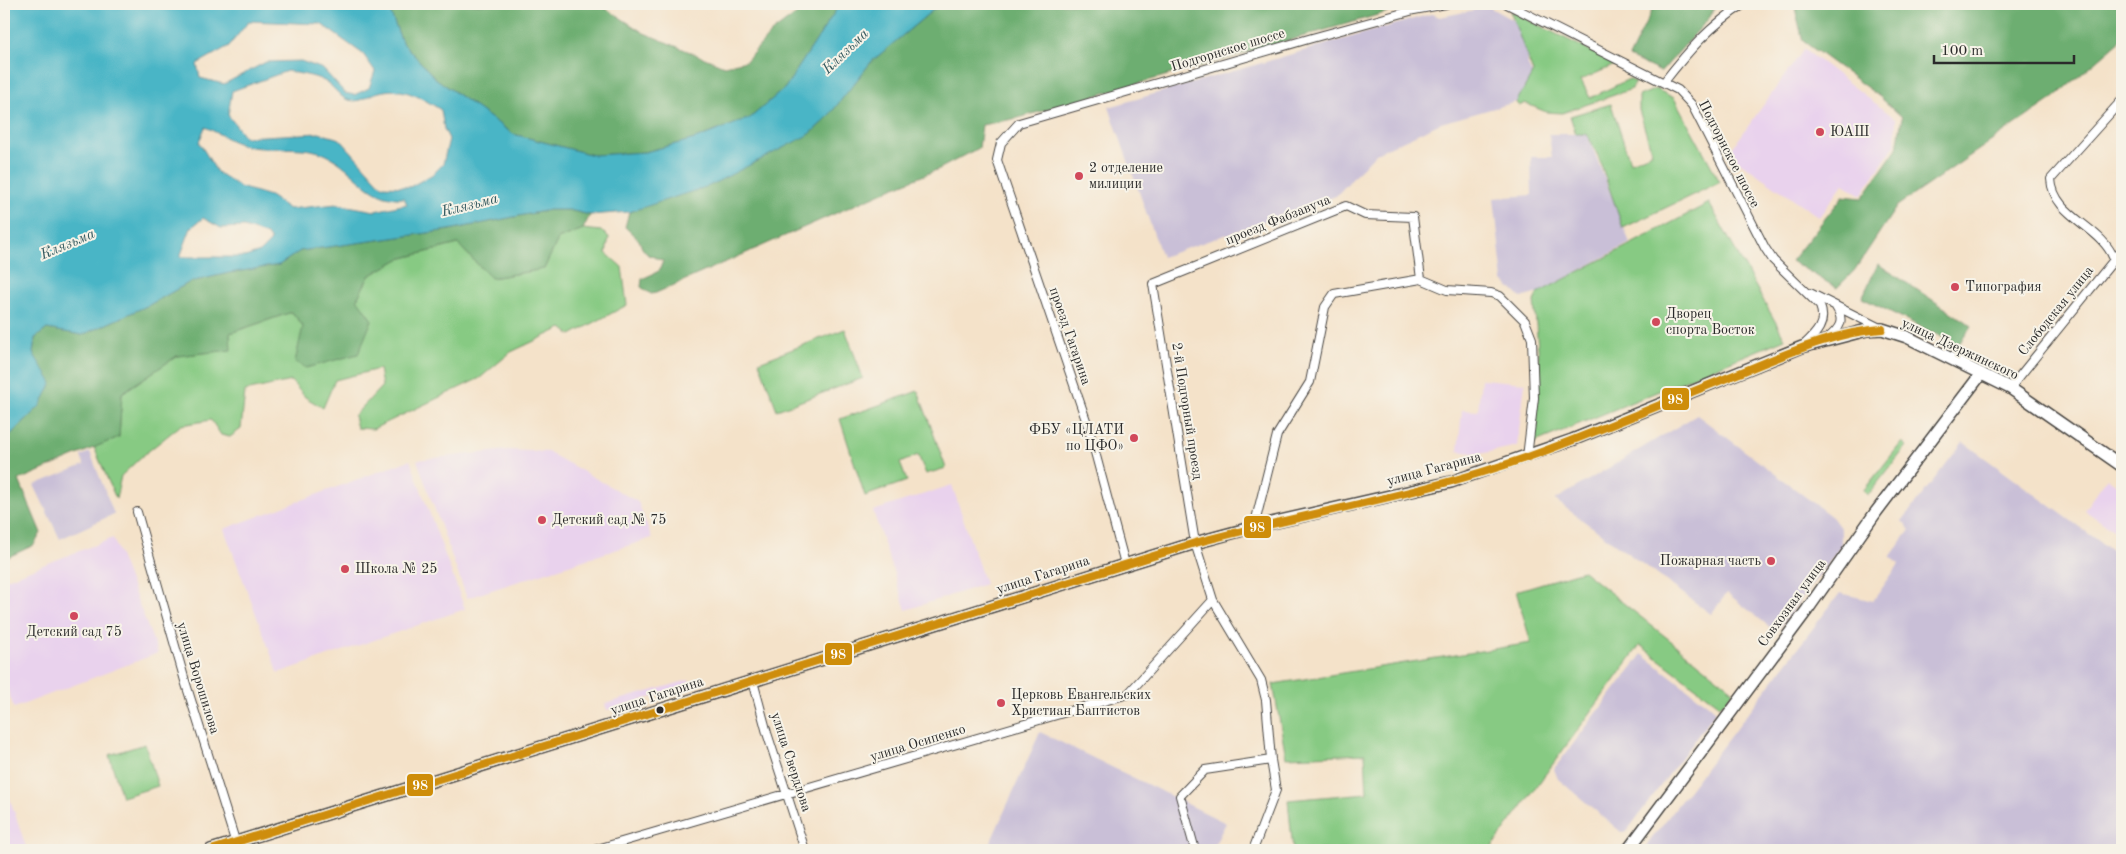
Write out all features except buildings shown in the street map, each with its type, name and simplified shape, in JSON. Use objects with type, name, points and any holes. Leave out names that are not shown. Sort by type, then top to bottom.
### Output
[{"type":"main road","name":"улица Гагарина","points":[[211,850],[237,847],[753,681],[1195,543],[1254,527],[1452,482],[1527,457],[1802,347],[1849,334],[1882,329]]},
{"type":"main road","name":"улица Дзержинского","points":[[1882,329],[1907,337],[2010,388],[2122,466]]},
{"type":"main road","name":"Совхозная улица","points":[[1628,850],[1807,610],[1881,504],[1981,374]]},
{"type":"street","name":"Подгорнское шоссе","points":[[1019,123],[1312,38],[1414,10],[1446,4]]},
{"type":"street","name":"Подгорнское шоссе","points":[[1507,4],[1678,90],[1692,105],[1765,248],[1800,287]]},
{"type":"street","points":[[1664,82],[1694,44],[1722,18],[1744,4]]},
{"type":"street","points":[[2114,260],[2110,249],[2064,208],[2052,192],[2051,179],[2122,100]]},
{"type":"street","name":"проезд Гагарина","points":[[1019,123],[1001,143],[997,160],[1088,426],[1125,564]]},
{"type":"street","name":"проезд Фабзавуча","points":[[1153,284],[1346,206],[1365,215],[1414,217],[1421,279]]},
{"type":"street","name":"Слободская улица","points":[[2010,388],[2122,250]]},
{"type":"street","points":[[1254,527],[1277,435],[1310,382],[1326,307],[1334,294],[1421,279],[1447,290],[1491,293],[1500,296],[1525,321],[1532,338],[1535,371],[1534,398],[1527,457]]},
{"type":"street","name":"2-й Подгорный проезд","points":[[1153,284],[1195,543],[1213,600],[1261,680],[1266,700],[1271,760],[1276,790],[1253,850]]},
{"type":"street","points":[[1800,287],[1882,329]]},
{"type":"street","points":[[1800,287],[1820,306],[1824,316],[1814,336],[1802,347]]},
{"type":"street","points":[[1825,341],[1840,326],[1841,316],[1836,307]]},
{"type":"street","name":"улица Ворошилова","points":[[137,512],[185,681],[237,847]]},
{"type":"street","name":"улица Осипенко","points":[[594,850],[1128,694],[1213,600]]},
{"type":"street","name":"улица Свердлова","points":[[753,681],[767,733],[805,850]]},
{"type":"street","points":[[1195,850],[1180,796],[1205,770],[1271,760]]},
{"type":"shaded area","points":[[1489,7],[1523,26],[1528,65],[1541,95],[1441,123],[1376,153],[1336,196],[1162,257],[1109,107],[1431,14],[1440,17]]},
{"type":"shaded area","name":"ЮАШ","points":[[1804,49],[1896,119],[1895,145],[1861,195],[1843,184],[1819,217],[1728,154]]},
{"type":"shaded area","points":[[1549,134],[1587,134],[1630,243],[1538,293],[1521,298],[1503,281],[1494,198],[1532,195],[1531,157],[1552,157]]},
{"type":"shaded area","points":[[1481,379],[1525,383],[1517,446],[1480,454],[1458,451],[1462,410],[1478,411]]},
{"type":"shaded area","points":[[1697,415],[1832,517],[1841,529],[1841,546],[1776,632],[1727,593],[1711,614],[1555,500]]},
{"type":"shaded area","points":[[1963,442],[2122,558],[2122,850],[1643,850],[1840,593],[1873,601],[1899,564],[1890,557],[1910,530],[1902,521]]},
{"type":"shaded area","name":"Детский сад № 75","points":[[508,450],[548,452],[638,502],[652,538],[467,598],[417,460]]},
{"type":"shaded area","points":[[90,452],[114,514],[60,539],[34,485],[84,465],[81,456]]},
{"type":"shaded area","name":"Школа № 25","points":[[410,460],[465,609],[278,673],[224,529]]},
{"type":"shaded area","points":[[2107,478],[2122,489],[2122,536],[2084,510]]},
{"type":"shaded area","points":[[952,485],[985,584],[906,610],[873,511]]},
{"type":"shaded area","name":"Детский сад 75","points":[[113,538],[158,653],[14,708],[4,680],[4,580]]},
{"type":"shaded area","points":[[1642,654],[1716,711],[1627,831],[1621,832],[1558,779],[1554,769]]},
{"type":"shaded area","points":[[689,680],[691,686],[607,710],[605,704]]},
{"type":"shaded area","points":[[1040,732],[1226,823],[1212,850],[987,850]]},
{"type":"shaded area","points":[[4,781],[27,850],[4,850]]},
{"type":"green space","points":[[387,4],[599,4],[644,33],[724,66],[746,61],[771,33],[810,4],[840,4],[785,88],[750,118],[695,139],[645,152],[593,155],[513,134],[435,78],[402,42]]},
{"type":"green space","points":[[943,4],[1416,4],[1018,118],[982,125],[979,148],[939,169],[656,293],[651,294],[641,287],[642,279],[659,271],[663,261],[647,254],[639,240],[625,227],[629,212],[810,134],[827,118],[871,62],[934,9]]},
{"type":"green space","points":[[1655,4],[1716,4],[1710,17],[1661,72],[1629,57]]},
{"type":"green space","points":[[1794,4],[2122,4],[2122,39],[2054,98],[1897,206],[1854,271],[1837,288],[1791,261],[1843,196],[1862,198],[1897,148],[1902,117],[1880,97],[1803,41]]},
{"type":"green space","points":[[1510,11],[1617,64],[1581,80],[1590,98],[1629,79],[1635,82],[1632,89],[1562,113],[1546,112],[1525,103],[1519,106],[1516,103],[1533,72]]},
{"type":"green space","points":[[1656,89],[1674,98],[1720,182],[1623,228],[1598,156],[1587,134],[1576,134],[1570,116],[1611,104],[1630,162],[1652,153],[1639,110],[1639,96]]},
{"type":"green space","name":"Дворец спорта Восток","points":[[1709,203],[1785,339],[1533,443],[1540,371],[1534,301],[1538,293]]},
{"type":"green space","points":[[549,210],[569,210],[590,215],[583,229],[558,239],[544,269],[491,278],[458,244],[399,259],[369,276],[357,299],[372,320],[358,354],[306,368],[295,362],[303,326],[292,312],[230,333],[231,350],[177,356],[122,393],[119,437],[19,480],[41,533],[34,545],[4,559],[4,441],[40,406],[33,353],[35,338],[47,329],[82,335],[149,305],[190,282],[229,273],[279,265],[300,251],[449,230]]},
{"type":"green space","points":[[583,229],[601,231],[609,237],[606,253],[622,267],[627,305],[571,335],[562,328],[511,352],[480,378],[373,429],[357,428],[354,416],[382,386],[379,369],[335,380],[323,408],[305,397],[291,381],[245,391],[241,429],[230,437],[221,435],[211,420],[181,425],[121,476],[116,499],[94,447],[119,437],[122,393],[177,356],[230,350],[230,333],[292,312],[303,326],[357,299],[369,276],[399,259],[458,244],[491,278],[544,269],[558,239]]},
{"type":"green space","points":[[1878,264],[1972,326],[1958,345],[1862,298]]},
{"type":"green space","points":[[845,329],[863,378],[777,410],[759,362]]},
{"type":"green space","points":[[918,391],[946,468],[926,474],[918,455],[900,463],[907,481],[865,496],[840,419]]},
{"type":"green space","points":[[1902,442],[1907,446],[1868,495],[1863,491]]},
{"type":"green space","points":[[1583,571],[1734,691],[1720,706],[1640,645],[1490,850],[1293,850],[1288,800],[1367,793],[1365,754],[1286,757],[1273,684],[1531,643],[1516,591]]},
{"type":"green space","points":[[145,744],[158,786],[122,797],[109,755]]},
{"type":"water","name":"Клязьма","points":[[4,4],[387,4],[402,42],[435,78],[513,134],[593,155],[645,152],[695,139],[750,118],[785,88],[840,4],[943,4],[934,9],[871,62],[827,118],[810,134],[709,186],[629,212],[590,215],[569,210],[549,210],[449,230],[300,251],[279,265],[229,273],[190,282],[149,305],[82,335],[47,329],[35,338],[33,353],[52,383],[40,406],[4,441]],"holes":[[[249,21],[321,24],[363,54],[375,71],[369,88],[354,95],[345,93],[323,69],[301,61],[266,62],[224,84],[200,78],[197,64],[229,46]],[[287,71],[320,79],[342,96],[352,101],[391,90],[417,96],[441,110],[444,129],[449,139],[443,164],[433,174],[410,187],[382,186],[340,139],[319,133],[245,137],[228,115],[232,91]],[[205,127],[245,146],[304,149],[319,152],[331,157],[379,194],[404,198],[407,204],[375,211],[337,204],[289,209],[270,196],[240,187],[217,172],[199,142]],[[203,218],[221,228],[244,227],[267,235],[271,241],[260,252],[245,257],[180,257],[191,228]]]},
{"type":"transit line","name":"98","points":[[211,850],[1195,543],[1446,483],[1487,471],[1582,437],[1810,345],[1846,334],[1882,329]]},
{"type":"place","name":"ЮАШ","points":[[1820,132]]},
{"type":"place","name":"2 отделение милиции","points":[[1079,176]]},
{"type":"place","name":"Типография","points":[[1955,287]]},
{"type":"place","name":"Дворец спорта Восток","points":[[1656,322]]},
{"type":"place","name":"ФБУ «ЦЛАТИ по ЦФО»","points":[[1134,438]]},
{"type":"place","name":"Детский сад № 75","points":[[542,520]]},
{"type":"place","name":"Пожарная часть","points":[[1771,561]]},
{"type":"place","name":"Школа № 25","points":[[345,569]]},
{"type":"place","name":"Детский сад 75","points":[[74,616]]},
{"type":"place","name":"Церковь Евангельских Христиан Баптистов","points":[[1001,703]]}]
